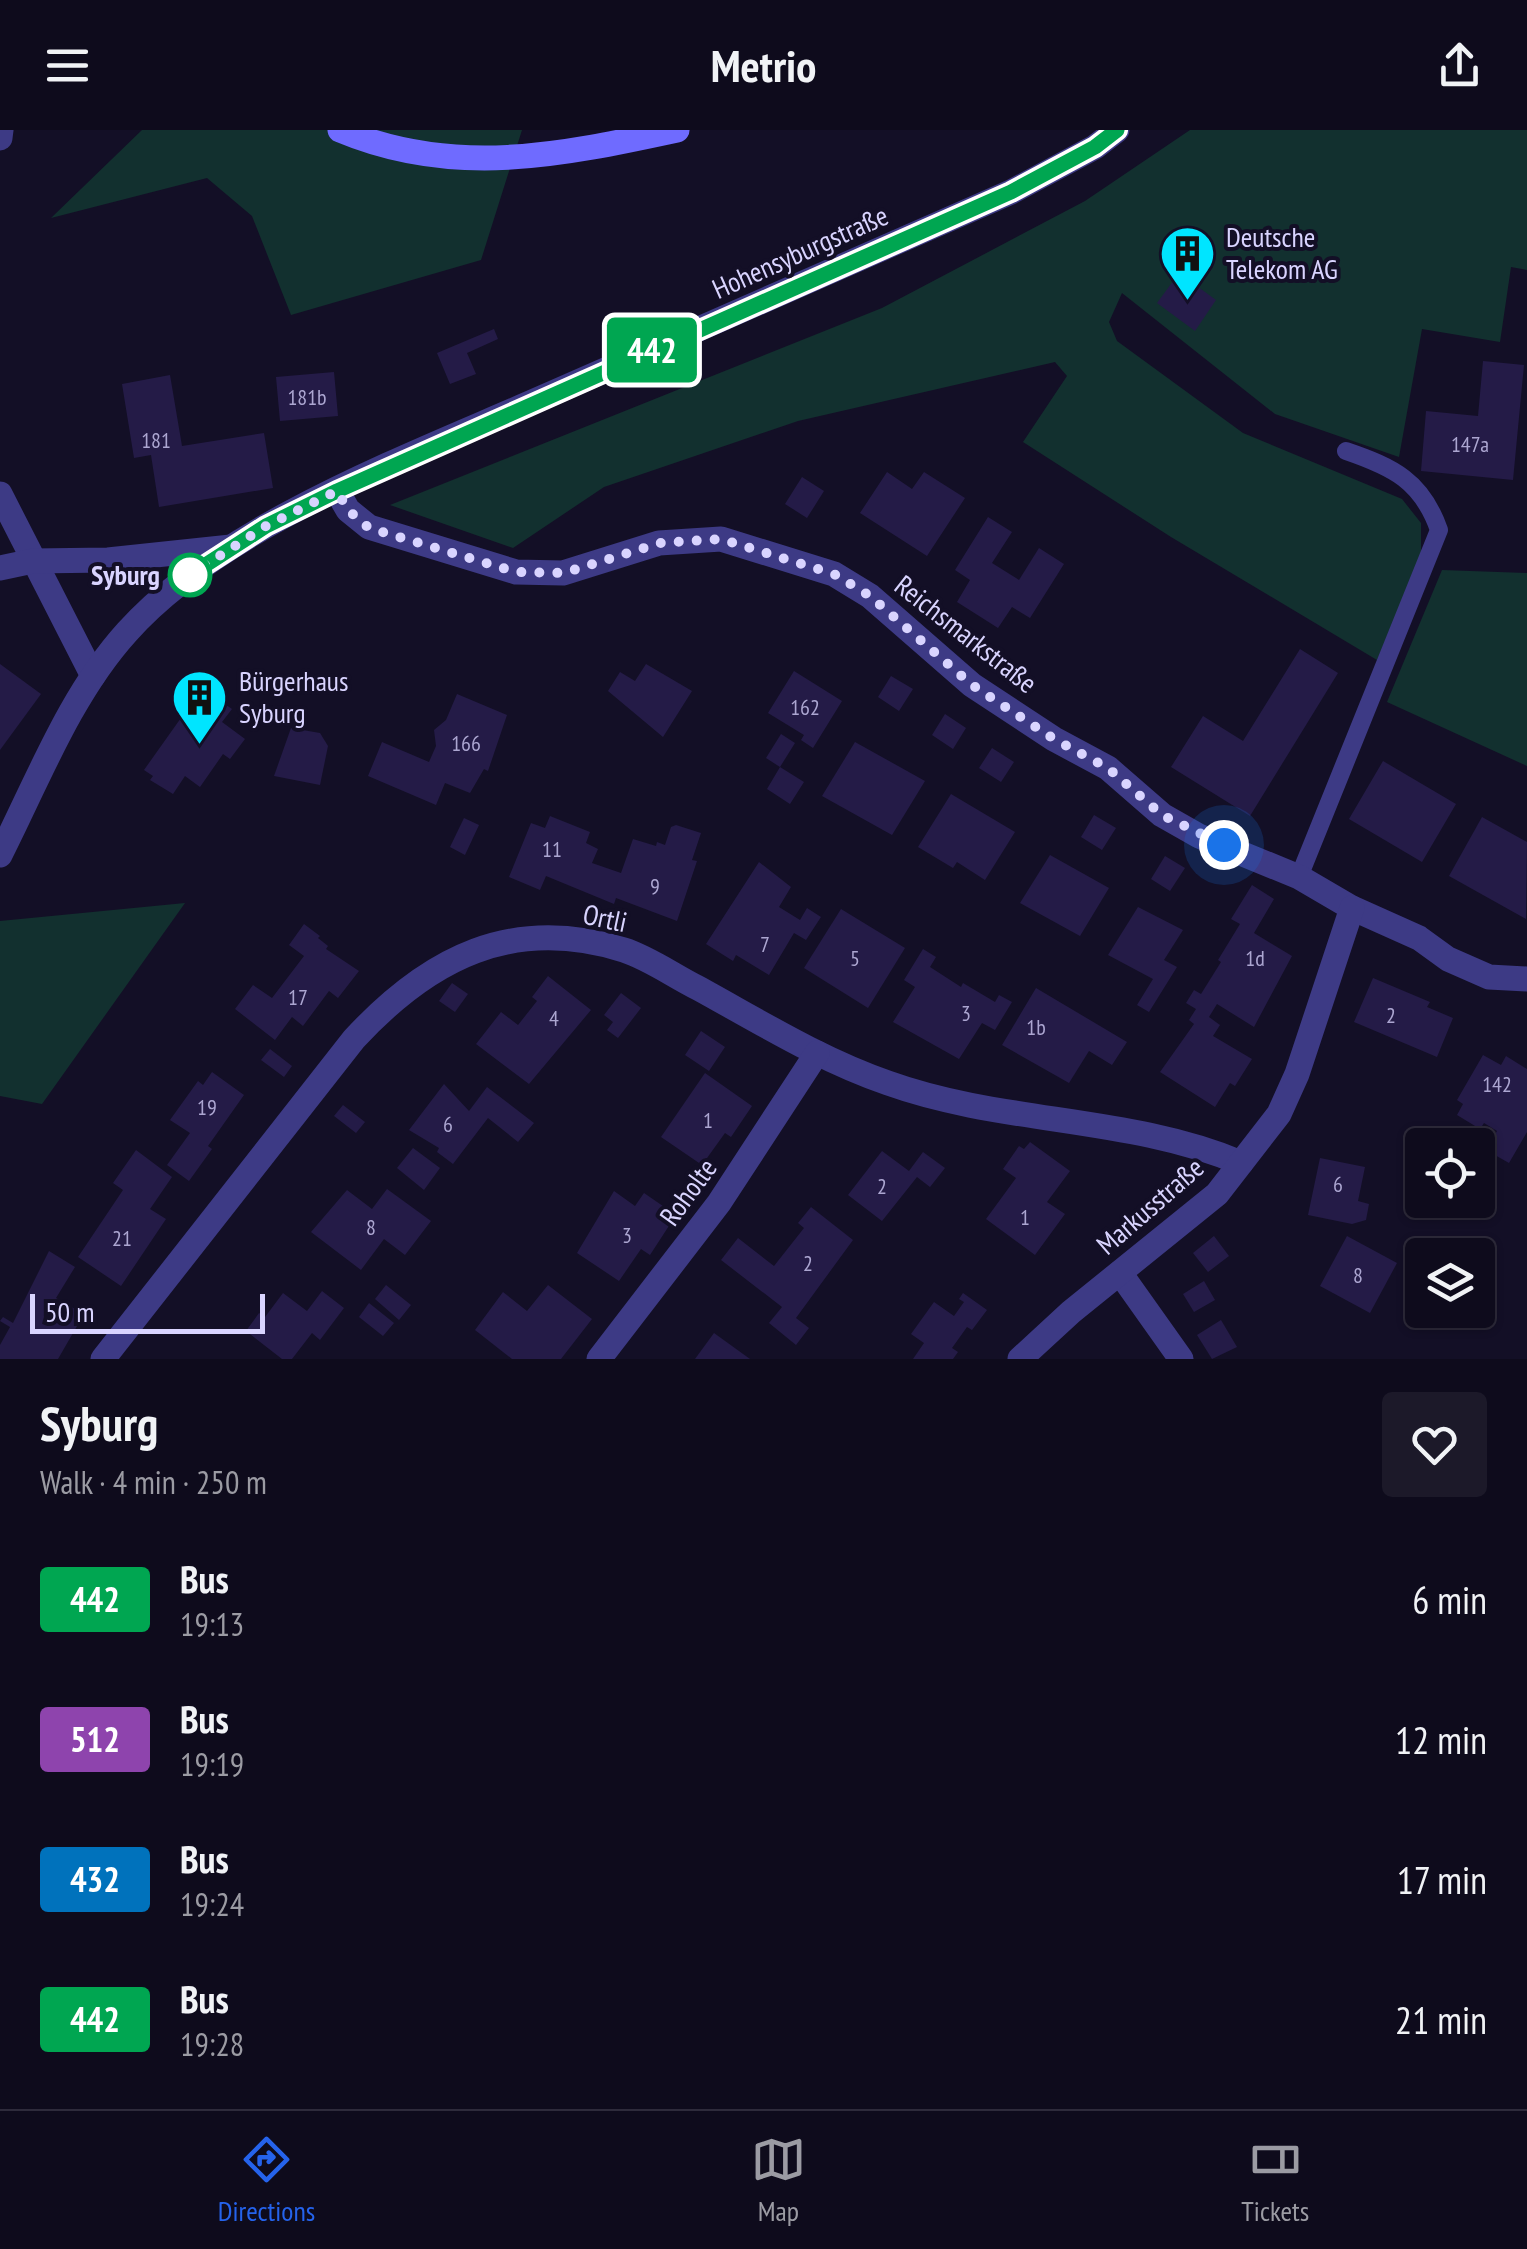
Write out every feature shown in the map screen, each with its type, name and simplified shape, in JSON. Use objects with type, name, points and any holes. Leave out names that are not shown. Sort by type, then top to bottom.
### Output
[{"type":"main road","points":[[340,130],[367,142],[426,156],[493,160],[595,148],[677,130]]},
{"type":"street","points":[[0,138],[1,130]]},
{"type":"street","name":"Hohensyburgstraße","points":[[0,855],[93,676],[127,631],[159,601],[231,547],[337,491],[1011,192],[1096,138],[1117,130]]},
{"type":"street","name":"Reichsmarkstraße","points":[[337,491],[348,510],[369,528],[516,572],[564,573],[660,543],[721,539],[834,574],[870,596],[972,685],[1054,739],[1108,768],[1162,815],[1199,836],[1298,877],[1352,908],[1420,938],[1448,959],[1489,978],[1527,980]]},
{"type":"street","points":[[0,494],[93,676]]},
{"type":"street","name":"Hohensyburgstraße","points":[[0,568],[33,561],[108,560],[231,547]]},
{"type":"street","name":"Markusstraße","points":[[1020,1359],[1217,1194],[1279,1114],[1297,1074],[1352,908]]},
{"type":"street","name":"Ortli","points":[[104,1359],[354,1039],[418,978],[462,956],[540,938],[626,951],[817,1053],[888,1084],[962,1104],[1203,1147],[1242,1164]]},
{"type":"street","name":"Roholte","points":[[598,1359],[719,1203],[817,1053]]},
{"type":"street","points":[[1120,1273],[1181,1359]]},
{"type":"lane","points":[[1298,877],[1439,530],[1429,502],[1412,484],[1383,464],[1346,451]]},
{"type":"green space","points":[[142,130],[522,130],[481,260],[291,315],[252,216],[207,178],[51,218]]},
{"type":"green space","points":[[1190,130],[1527,130],[1527,270],[1511,267],[1500,342],[1422,329],[1399,457],[1275,414],[1122,293],[1109,322],[1117,341],[1243,433],[1402,499],[1421,523],[1421,557],[1377,660],[1171,537],[1023,442],[1067,376],[1055,362],[798,421],[604,487],[513,548],[390,505],[882,308],[1085,201]]},
{"type":"green space","points":[[1442,570],[1527,573],[1527,766],[1387,702]]},
{"type":"green space","points":[[185,903],[42,1104],[0,1096],[0,921]]},
{"type":"building","name":"Deutsche Telekom AG","points":[[1179,273],[1216,300],[1195,331],[1157,303]]},
{"type":"building","points":[[494,329],[498,339],[467,353],[476,374],[450,384],[437,353]]},
{"type":"building","points":[[1483,361],[1524,365],[1513,480],[1421,471],[1426,411],[1478,416]]},
{"type":"building","points":[[334,372],[338,416],[280,421],[276,377]]},
{"type":"building","points":[[170,375],[182,446],[264,433],[273,488],[159,507],[151,455],[134,458],[122,384]]},
{"type":"building","points":[[887,472],[912,489],[924,472],[965,498],[927,556],[860,513]]},
{"type":"building","points":[[802,477],[824,491],[807,518],[785,504]]},
{"type":"building","points":[[988,517],[1012,532],[992,563],[1019,580],[1039,548],[1064,564],[1030,618],[1012,607],[998,628],[957,602],[970,580],[955,570]]},
{"type":"building","points":[[1300,649],[1338,673],[1250,816],[1171,767],[1203,716],[1243,741]]},
{"type":"building","points":[[0,664],[41,694],[0,750]]},
{"type":"building","points":[[646,664],[692,691],[663,737],[608,691],[620,672],[635,681]]},
{"type":"building","points":[[794,671],[842,701],[813,748],[801,740],[804,735],[768,713]]},
{"type":"building","points":[[891,676],[913,689],[899,711],[878,697]]},
{"type":"building","points":[[457,694],[507,715],[488,771],[484,769],[470,793],[445,783],[436,805],[368,776],[382,742],[429,762],[436,746],[434,730],[446,720]]},
{"type":"building","name":"Bürgerhaus Syburg","points":[[219,700],[232,709],[222,722],[245,739],[230,759],[223,754],[200,787],[185,776],[173,794],[150,780],[153,776],[144,770],[193,701],[210,713]]},
{"type":"building","points":[[945,714],[966,728],[953,749],[932,735]]},
{"type":"building","points":[[291,728],[320,733],[328,746],[320,785],[274,776]]},
{"type":"building","points":[[781,734],[795,743],[780,767],[766,758]]},
{"type":"building","points":[[855,742],[925,781],[892,835],[822,796]]},
{"type":"building","points":[[992,748],[1014,762],[1001,782],[979,768]]},
{"type":"building","points":[[1383,761],[1456,804],[1422,862],[1349,819]]},
{"type":"building","points":[[780,767],[804,782],[790,804],[767,789]]},
{"type":"building","points":[[951,794],[1015,832],[985,880],[957,862],[953,868],[918,847]]},
{"type":"building","points":[[1094,815],[1116,828],[1102,850],[1081,837]]},
{"type":"building","points":[[550,816],[590,832],[586,843],[598,849],[592,863],[621,873],[633,839],[665,845],[671,827],[676,825],[701,833],[692,860],[697,861],[677,921],[616,898],[614,904],[546,876],[540,890],[509,877],[531,823],[545,828]]},
{"type":"building","points":[[1482,817],[1527,842],[1526,919],[1449,876]]},
{"type":"building","points":[[464,818],[479,825],[465,855],[450,847]]},
{"type":"building","points":[[1050,855],[1109,888],[1080,936],[1020,903]]},
{"type":"building","points":[[1165,856],[1185,868],[1170,891],[1151,879]]},
{"type":"building","points":[[759,862],[791,887],[779,907],[800,920],[807,908],[821,917],[806,940],[794,933],[769,975],[736,955],[733,961],[706,944]]},
{"type":"building","points":[[1252,885],[1274,899],[1254,933],[1292,956],[1254,1027],[1217,1004],[1209,1017],[1220,1025],[1213,1036],[1252,1059],[1235,1086],[1230,1083],[1215,1107],[1160,1072],[1194,1024],[1189,1020],[1196,1009],[1186,1003],[1194,990],[1201,994],[1221,962],[1218,960],[1240,924],[1231,919]]},
{"type":"building","points":[[1138,907],[1183,930],[1164,960],[1177,967],[1149,1012],[1137,1005],[1153,979],[1108,955]]},
{"type":"building","points":[[841,909],[905,948],[868,1008],[804,968]]},
{"type":"building","points":[[304,924],[320,936],[328,946],[326,949],[359,971],[338,998],[329,991],[303,1026],[292,1017],[275,1040],[235,1009],[253,985],[272,998],[304,956],[289,945]]},
{"type":"building","points":[[923,949],[936,957],[930,967],[961,987],[963,983],[995,1002],[999,995],[1012,1002],[995,1030],[982,1023],[959,1059],[893,1022],[915,987],[904,980]]},
{"type":"building","points":[[548,976],[591,1010],[529,1084],[476,1044],[501,1012],[518,1025],[537,1001],[532,997]]},
{"type":"building","points":[[1373,978],[1430,1002],[1427,1007],[1453,1018],[1437,1057],[1354,1022]]},
{"type":"building","points":[[452,983],[468,994],[455,1012],[439,1001]]},
{"type":"building","points":[[1036,988],[1127,1042],[1112,1065],[1089,1051],[1069,1083],[1002,1045]]},
{"type":"building","points":[[621,993],[641,1008],[618,1038],[607,1030],[613,1022],[604,1015]]},
{"type":"building","points":[[701,1031],[725,1047],[709,1071],[685,1055]]},
{"type":"building","points":[[270,1049],[292,1066],[284,1077],[261,1060]]},
{"type":"building","points":[[1483,1055],[1501,1065],[1506,1056],[1527,1069],[1527,1132],[1509,1163],[1495,1155],[1495,1128],[1484,1123],[1478,1128],[1457,1115],[1463,1104],[1457,1100]]},
{"type":"building","points":[[212,1072],[244,1095],[189,1181],[167,1165],[190,1133],[170,1120],[198,1081],[203,1085]]},
{"type":"building","points":[[705,1073],[752,1106],[731,1137],[725,1133],[702,1165],[661,1137]]},
{"type":"building","points":[[444,1084],[469,1111],[487,1087],[534,1123],[518,1142],[488,1118],[453,1164],[437,1152],[439,1148],[409,1130]]},
{"type":"building","points":[[343,1105],[365,1122],[356,1133],[334,1116]]},
{"type":"building","points":[[1030,1142],[1070,1171],[1047,1202],[1065,1214],[1035,1255],[986,1219],[1016,1178],[1003,1169],[1019,1146],[1024,1149]]},
{"type":"building","points":[[413,1148],[440,1168],[424,1190],[397,1168]]},
{"type":"building","points":[[136,1150],[172,1177],[150,1209],[166,1219],[121,1286],[78,1257],[123,1190],[113,1183]]},
{"type":"building","points":[[882,1151],[909,1171],[923,1152],[945,1168],[930,1187],[917,1177],[882,1221],[848,1195]]},
{"type":"building","points":[[1320,1158],[1365,1167],[1358,1201],[1369,1204],[1366,1220],[1352,1224],[1308,1215]]},
{"type":"building","points":[[387,1189],[431,1221],[405,1255],[384,1239],[361,1270],[311,1232],[347,1190],[372,1209]]},
{"type":"building","points":[[614,1191],[635,1206],[644,1193],[676,1215],[650,1255],[641,1249],[619,1281],[577,1253]]},
{"type":"building","points":[[811,1207],[853,1240],[796,1318],[809,1328],[796,1345],[769,1323],[782,1307],[721,1260],[738,1238],[774,1266],[804,1228],[798,1223]]},
{"type":"building","points":[[1214,1236],[1229,1256],[1208,1272],[1193,1253]]},
{"type":"building","points":[[1347,1236],[1397,1263],[1370,1313],[1320,1286]]},
{"type":"building","points":[[49,1251],[75,1267],[56,1298],[84,1314],[58,1359],[0,1359],[0,1345],[10,1327],[0,1321],[3,1317],[13,1323]]},
{"type":"building","points":[[1204,1281],[1215,1300],[1194,1312],[1183,1294]]},
{"type":"building","points":[[386,1285],[411,1305],[399,1320],[375,1299]]},
{"type":"building","points":[[548,1285],[592,1319],[561,1359],[512,1359],[475,1330],[503,1292],[527,1311]]},
{"type":"building","points":[[322,1291],[344,1308],[320,1340],[312,1333],[292,1359],[282,1359],[246,1331],[259,1313],[265,1317],[283,1293],[307,1311]]},
{"type":"building","points":[[963,1293],[987,1310],[972,1330],[967,1327],[952,1348],[958,1352],[953,1359],[913,1359],[924,1343],[911,1334],[934,1302],[954,1316],[964,1302],[959,1299]]},
{"type":"building","points":[[369,1303],[394,1323],[383,1336],[359,1317]]},
{"type":"building","points":[[1221,1320],[1237,1347],[1212,1359],[1197,1335]]},
{"type":"building","points":[[714,1333],[750,1359],[695,1359]]},
{"type":"bus line","name":"442","points":[[190,575],[266,526],[337,491],[1011,192],[1095,147],[1117,130]]},
{"type":"place","name":"Deutsche Telekom AG","points":[[1187,302]]},
{"type":"place","name":"Syburg","points":[[190,575]]},
{"type":"place","name":"Bürgerhaus Syburg","points":[[200,746]]},
{"type":"route","points":[[190,575],[266,526],[337,491],[348,510],[369,528],[516,572],[564,573],[660,543],[721,539],[834,574],[870,596],[972,685],[1054,739],[1108,768],[1162,815],[1224,845]]}]
